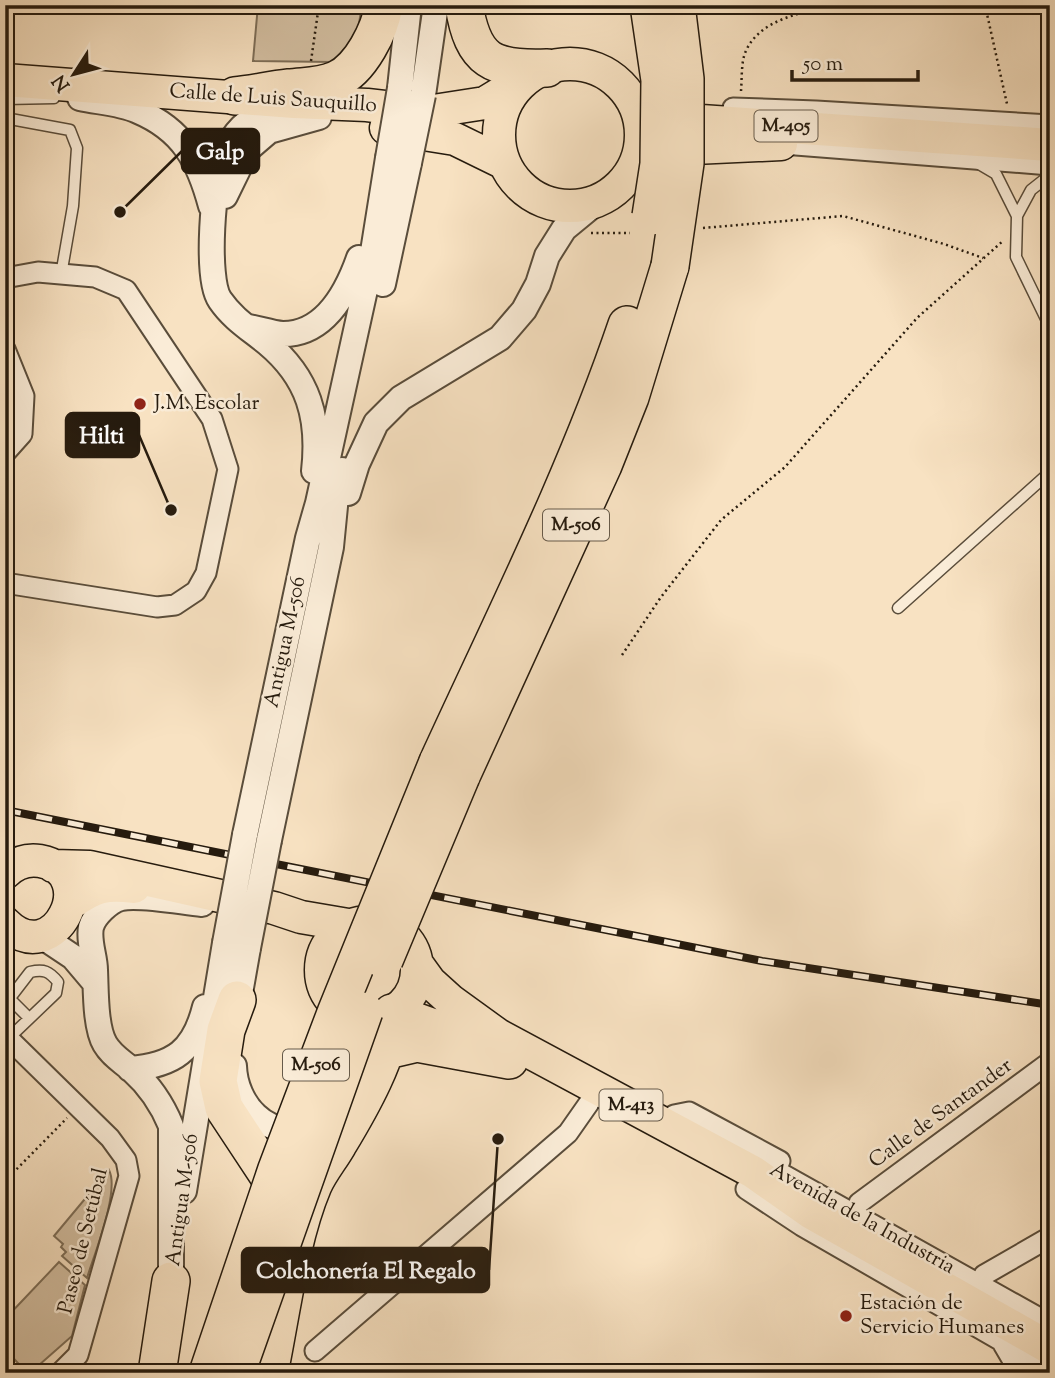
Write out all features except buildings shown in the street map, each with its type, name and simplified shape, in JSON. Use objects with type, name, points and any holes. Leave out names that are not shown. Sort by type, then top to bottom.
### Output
[{"type":"highway","points":[[235,96],[291,88],[313,88],[339,79],[354,65],[373,40],[382,21],[384,5]]},
{"type":"highway","points":[[464,5],[466,20],[478,52],[498,65],[539,71]]},
{"type":"highway","name":"M-506","points":[[208,1373],[277,1169],[336,1013],[450,769],[603,465],[631,397],[651,253],[659,164],[660,80],[649,5]]},
{"type":"highway","name":"M-506","points":[[651,253],[685,163],[685,79],[676,5]]},
{"type":"highway","name":"M-506","points":[[236,1373],[358,1026],[410,896],[450,769]]},
{"type":"highway","points":[[237,1000],[226,1030],[218,1081],[224,1108],[285,1201],[299,1229]]},
{"type":"highway","points":[[269,1373],[299,1229],[313,1184],[342,1138],[387,1050],[393,1029],[393,1012]]},
{"type":"highway","points":[[387,1050],[417,1043],[509,1060]]},
{"type":"highway","points":[[157,1373],[172,1282]]},
{"type":"main road","points":[[504,163],[499,134],[501,119],[510,96],[539,71],[572,64],[595,69],[616,82],[632,102],[639,119],[640,144],[632,170]]},
{"type":"main road","name":"Calle de Luis Sauquillo","points":[[5,93],[289,108],[367,105],[427,112],[485,103],[539,71]]},
{"type":"main road","name":"Calle de Luis Sauquillo","points":[[5,80],[235,96],[455,139],[504,163]]},
{"type":"main road","name":"M-405","points":[[632,102],[701,121],[1050,145]]},
{"type":"main road","name":"M-405","points":[[504,163],[513,178],[535,198],[558,206],[571,207],[598,201],[621,185],[632,170],[694,148],[939,136]]},
{"type":"main road","name":"M-413","points":[[5,873],[18,863],[26,861],[45,862],[53,866],[90,867],[274,908],[301,917],[348,925],[362,921],[379,922],[395,929],[412,948],[417,964],[430,982],[498,1035],[753,1172],[810,1212]]},
{"type":"main road","points":[[53,866],[67,882],[69,908]]},
{"type":"main road","points":[[19,936],[57,927],[69,908],[88,892],[114,884],[270,921],[296,934],[320,964]]},
{"type":"main road","points":[[341,1010],[329,998],[321,981],[320,964],[325,947],[334,935],[348,925]]},
{"type":"main road","points":[[393,1012],[412,992],[417,964]]},
{"type":"main road","name":"M-413","points":[[341,1010],[356,1017],[373,1018],[393,1012],[455,1033],[746,1189],[810,1212]]},
{"type":"main road","name":"Avenida de la Industria","points":[[810,1212],[1050,1348]]},
{"type":"street","name":"Antigua M-506","points":[[409,5],[412,91]]},
{"type":"street","name":"Antigua M-506","points":[[172,1282],[185,1178],[257,837],[308,538],[394,165],[436,5]]},
{"type":"street","points":[[80,98],[137,110],[176,135],[197,164],[214,218]]},
{"type":"street","points":[[632,102],[1050,125]]},
{"type":"street","points":[[289,108],[243,126],[223,155],[214,218],[212,261],[218,298],[242,326],[267,343],[294,370],[313,410],[316,453],[308,538]]},
{"type":"street","points":[[214,218],[248,149],[269,131],[289,108]]},
{"type":"street","points":[[783,144],[1050,166]]},
{"type":"street","name":"Antigua M-506","points":[[257,837],[331,547],[336,496],[394,165]]},
{"type":"street","points":[[242,326],[283,334],[309,328],[330,313],[349,286],[394,165]]},
{"type":"street","points":[[331,547],[357,464],[376,423],[401,398],[500,338],[524,310],[538,284],[547,256],[562,232],[598,201]]},
{"type":"street","points":[[5,278],[38,272],[95,277],[126,290],[212,419],[228,469],[206,573],[196,591],[175,604],[157,607],[5,583]]},
{"type":"street","points":[[5,349],[24,396],[22,434],[5,453]]},
{"type":"street","points":[[172,1282],[171,1126],[152,1090],[131,1069],[116,1059],[104,1042],[98,1019],[90,942],[92,926],[98,915],[121,898],[202,904]]},
{"type":"street","points":[[69,908],[78,942],[95,975]]},
{"type":"street","points":[[19,936],[73,957],[95,975]]},
{"type":"street","points":[[236,945],[237,1000],[233,1071],[240,1098],[253,1115],[264,1122],[274,1128],[295,1130],[317,1122],[336,1105],[356,1074],[361,1050],[341,1010]]},
{"type":"street","points":[[131,1069],[153,1067],[172,1060],[186,1049],[236,945]]},
{"type":"street","name":"Avenida de la Industria","points":[[451,1001],[566,1056],[851,1211],[1050,1324]]},
{"type":"street","name":"Paseo de Setúbal","points":[[7,1036],[110,1138],[126,1160],[129,1176],[78,1355],[60,1373]]},
{"type":"street","name":"Calle de Santander","points":[[859,1203],[1050,1062]]},
{"type":"street","points":[[315,1351],[568,1133],[589,1103]]},
{"type":"street","name":"Avenida de la Industria","points":[[674,1115],[689,1112],[859,1203],[1050,1312]]},
{"type":"street","name":"Avenida de la Industria","points":[[746,1189],[802,1226],[1050,1369]]},
{"type":"street","points":[[984,1275],[1050,1237]]},
{"type":"street","points":[[1003,1343],[1020,1373]]},
{"type":"lane","points":[[5,99],[80,98]]},
{"type":"lane","points":[[5,118],[70,130],[78,148],[73,206],[61,275]]},
{"type":"lane","points":[[969,159],[996,174],[1017,216],[1016,257],[1050,327]]},
{"type":"lane","points":[[1017,216],[1031,190],[1050,175]]},
{"type":"lane","points":[[898,608],[1050,472]]},
{"type":"lane","points":[[7,1036],[29,1018],[56,993],[58,982],[51,974],[42,970],[30,972],[8,997],[29,1018]]},
{"type":"path","points":[[740,109],[744,54],[758,33],[790,16],[837,5]]},
{"type":"path","points":[[985,5],[1010,121]]},
{"type":"path","points":[[703,228],[843,216],[944,244],[983,258]]},
{"type":"path","points":[[622,655],[661,597],[721,520],[785,467],[917,318],[1017,229]]},
{"type":"path","points":[[562,232],[609,234],[651,253]]},
{"type":"path","points":[[5,1181],[79,1106]]},
{"type":"shaded area","points":[[258,5],[362,5],[357,36],[332,62],[253,61]]},
{"type":"shaded area","points":[[109,1170],[112,1180],[109,1207],[87,1278],[62,1256],[66,1252],[61,1247],[63,1244],[54,1236]]},
{"type":"shaded area","points":[[59,1262],[85,1285],[72,1336],[27,1373],[5,1349],[5,1319]]},
{"type":"railway","points":[[5,810],[762,961],[1050,1005]]},
{"type":"place","name":"Galp","points":[[120,212]]},
{"type":"place","name":"J.M. Escolar","points":[[140,404]]},
{"type":"place","name":"Hilti","points":[[171,510]]},
{"type":"place","name":"Colchonería El Regalo","points":[[498,1139]]},
{"type":"place","name":"Estación de Servicio Humanes","points":[[846,1316]]}]
